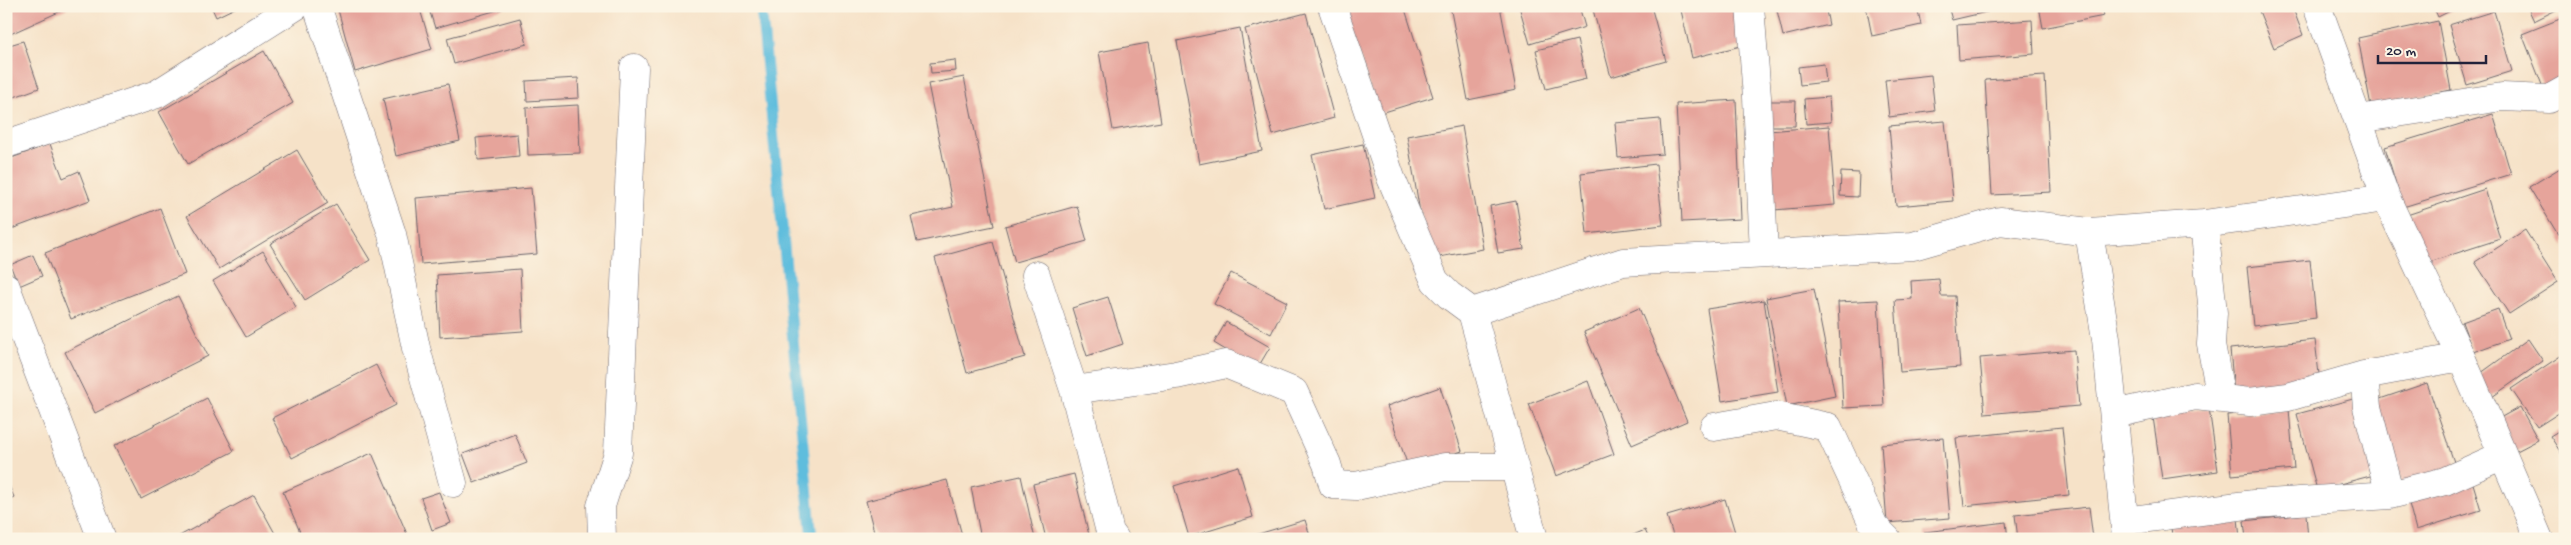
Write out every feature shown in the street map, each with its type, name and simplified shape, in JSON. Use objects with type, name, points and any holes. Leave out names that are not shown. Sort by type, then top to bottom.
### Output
[{"type":"street","points":[[6,144],[157,94],[296,6]]},
{"type":"street","points":[[317,6],[392,234],[416,348],[453,483]]},
{"type":"street","points":[[1332,6],[1391,178],[1436,280],[1449,295],[1472,312],[1534,539]]},
{"type":"street","points":[[1750,6],[1757,97],[1764,253]]},
{"type":"street","points":[[2318,6],[2386,198],[2461,357],[2539,539]]},
{"type":"street","points":[[602,539],[601,506],[618,453],[634,68]]},
{"type":"street","points":[[2358,120],[2502,96],[2549,99],[2565,90]]},
{"type":"street","points":[[1472,312],[1623,262],[1913,246],[2000,221],[2089,232],[2204,224],[2386,198]]},
{"type":"street","points":[[2204,224],[2213,313],[2211,344],[2220,399]]},
{"type":"street","points":[[2089,232],[2106,339],[2125,530],[2254,504],[2390,495],[2445,480],[2503,455]]},
{"type":"street","points":[[1036,275],[1074,390],[1110,532],[1115,539]]},
{"type":"street","points":[[6,287],[102,539]]},
{"type":"street","points":[[2114,414],[2195,396],[2250,402],[2288,397],[2364,375],[2461,357]]},
{"type":"street","points":[[1074,390],[1226,364],[1294,392],[1327,464],[1333,485],[1356,486],[1445,467],[1513,467]]},
{"type":"street","points":[[2364,375],[2367,407],[2390,495]]},
{"type":"street","points":[[1714,428],[1776,416],[1828,427],[1874,526],[1887,539]]},
{"type":"building","points":[[6,6],[72,6],[6,36]]},
{"type":"building","points":[[211,6],[239,6],[216,17]]},
{"type":"building","points":[[337,6],[419,6],[432,49],[355,72]]},
{"type":"building","points":[[428,6],[507,6],[508,7],[435,28]]},
{"type":"building","points":[[1344,6],[1404,6],[1433,97],[1378,114]]},
{"type":"building","points":[[1450,6],[1500,6],[1516,90],[1468,100]]},
{"type":"building","points":[[1519,6],[1579,6],[1585,27],[1530,44]]},
{"type":"building","points":[[1592,6],[1651,6],[1666,61],[1611,77]]},
{"type":"building","points":[[1680,6],[1741,6],[1749,44],[1692,58]]},
{"type":"building","points":[[1776,6],[1825,6],[1829,25],[1783,36]]},
{"type":"building","points":[[1866,6],[1917,6],[1921,25],[1872,36]]},
{"type":"building","points":[[1948,6],[2008,6],[2008,7],[1952,20]]},
{"type":"building","points":[[2039,6],[2102,6],[2104,16],[2043,28]]},
{"type":"building","points":[[2257,6],[2292,6],[2303,35],[2274,48]]},
{"type":"building","points":[[2433,6],[2460,6],[2438,17]]},
{"type":"building","points":[[2527,6],[2564,6],[2534,21]]},
{"type":"building","points":[[2494,11],[2512,71],[2467,85],[2449,25]]},
{"type":"building","points":[[1306,13],[1334,118],[1273,135],[1245,29]]},
{"type":"building","points":[[2565,17],[2565,82],[2544,90],[2522,34]]},
{"type":"building","points":[[520,18],[527,44],[454,64],[447,38]]},
{"type":"building","points":[[2032,20],[2034,54],[1959,60],[1957,25]]},
{"type":"building","points":[[2438,21],[2451,90],[2371,106],[2358,38]]},
{"type":"building","points":[[1240,28],[1262,151],[1199,164],[1177,41]]},
{"type":"building","points":[[1577,40],[1586,79],[1546,89],[1536,50]]},
{"type":"building","points":[[23,41],[39,88],[6,100],[6,46]]},
{"type":"building","points":[[1148,43],[1161,122],[1113,130],[1099,52]]},
{"type":"building","points":[[264,51],[293,103],[188,164],[159,112]]},
{"type":"building","points":[[955,60],[956,71],[931,73],[930,63]]},
{"type":"building","points":[[1824,64],[1826,82],[1800,85],[1798,67]]},
{"type":"building","points":[[1931,75],[1935,111],[1889,117],[1885,80]]},
{"type":"building","points":[[2045,76],[2051,192],[1992,195],[1985,80]]},
{"type":"building","points":[[964,77],[994,226],[917,242],[911,216],[953,207],[928,84]]},
{"type":"building","points":[[578,78],[579,98],[527,101],[526,81]]},
{"type":"building","points":[[448,84],[460,141],[396,156],[383,99]]},
{"type":"building","points":[[1829,97],[1831,122],[1806,124],[1804,99]]},
{"type":"building","points":[[1736,100],[1741,219],[1682,222],[1676,104]]},
{"type":"building","points":[[1767,101],[1796,101],[1795,126],[1767,126]]},
{"type":"building","points":[[578,105],[580,153],[528,155],[526,108]]},
{"type":"building","points":[[2493,114],[2511,174],[2403,207],[2385,147]]},
{"type":"building","points":[[1660,119],[1663,154],[1618,158],[1615,123]]},
{"type":"building","points":[[1945,121],[1953,201],[1896,206],[1889,126]]},
{"type":"building","points":[[1462,126],[1483,249],[1428,259],[1407,136]]},
{"type":"building","points":[[1829,126],[1835,205],[1774,210],[1768,131]]},
{"type":"building","points":[[517,134],[519,156],[478,160],[476,138]]},
{"type":"building","points":[[50,144],[63,178],[79,171],[90,200],[6,231],[6,160]]},
{"type":"building","points":[[1363,144],[1375,198],[1324,209],[1312,155]]},
{"type":"building","points":[[297,150],[328,203],[219,269],[187,216]]},
{"type":"building","points":[[1656,164],[1663,225],[1587,234],[1581,173]]},
{"type":"building","points":[[2565,165],[2565,246],[2529,187]]},
{"type":"building","points":[[1841,172],[1859,173],[1858,197],[1840,196]]},
{"type":"building","points":[[531,188],[537,254],[421,264],[416,198]]},
{"type":"building","points":[[2485,189],[2500,239],[2420,265],[2404,216]]},
{"type":"building","points":[[1516,201],[1524,249],[1498,253],[1490,206]]},
{"type":"building","points":[[336,204],[370,260],[305,300],[270,244]]},
{"type":"building","points":[[1077,206],[1087,241],[1015,262],[1005,226]]},
{"type":"building","points":[[160,208],[185,274],[71,319],[45,253]]},
{"type":"building","points":[[2525,230],[2558,282],[2509,314],[2475,262]]},
{"type":"building","points":[[993,242],[1025,357],[967,373],[935,258]]},
{"type":"building","points":[[263,251],[296,307],[246,337],[213,281]]},
{"type":"building","points":[[33,255],[42,276],[19,286],[10,265]]},
{"type":"building","points":[[2310,260],[2316,318],[2253,326],[2247,267]]},
{"type":"building","points":[[520,269],[523,331],[440,337],[437,275]]},
{"type":"building","points":[[1231,273],[1287,302],[1271,334],[1214,304]]},
{"type":"building","points":[[1939,279],[1941,296],[1955,296],[1960,367],[1900,372],[1895,300],[1912,299],[1911,281]]},
{"type":"building","points":[[1814,289],[1835,396],[1787,406],[1766,298]]},
{"type":"building","points":[[178,296],[208,356],[95,413],[65,352]]},
{"type":"building","points":[[1108,297],[1123,344],[1087,356],[1072,308]]},
{"type":"building","points":[[1764,300],[1778,392],[1722,401],[1707,309]]},
{"type":"building","points":[[1878,300],[1884,406],[1843,408],[1838,302]]},
{"type":"building","points":[[1639,308],[1687,421],[1632,445],[1584,332]]},
{"type":"building","points":[[2498,309],[2509,339],[2473,352],[2462,322]]},
{"type":"building","points":[[1226,322],[1270,347],[1257,369],[1214,343]]},
{"type":"building","points":[[2528,339],[2543,361],[2492,397],[2477,376]]},
{"type":"building","points":[[2315,340],[2320,383],[2234,392],[2230,349]]},
{"type":"building","points":[[2074,350],[2079,406],[1985,414],[1980,358]]},
{"type":"building","points":[[2565,353],[2565,409],[2537,427],[2511,389]]},
{"type":"building","points":[[376,365],[396,405],[292,458],[272,418]]},
{"type":"building","points":[[1588,381],[1614,454],[1556,476],[1529,404]]},
{"type":"building","points":[[2427,383],[2456,468],[2402,486],[2374,401]]},
{"type":"building","points":[[1440,387],[1462,451],[1409,469],[1387,406]]},
{"type":"building","points":[[207,398],[234,451],[141,499],[114,446]]},
{"type":"building","points":[[2353,399],[2374,475],[2317,490],[2297,414]]},
{"type":"building","points":[[2520,407],[2538,440],[2513,453],[2496,420]]},
{"type":"building","points":[[2209,408],[2218,471],[2162,479],[2153,417]]},
{"type":"building","points":[[2289,409],[2294,469],[2232,475],[2227,415]]},
{"type":"building","points":[[2062,427],[2069,495],[1964,506],[1956,438]]},
{"type":"building","points":[[2565,427],[2565,459],[2550,436]]},
{"type":"building","points":[[515,434],[527,463],[474,483],[463,454]]},
{"type":"building","points":[[1943,438],[1950,518],[1887,523],[1881,444]]},
{"type":"building","points":[[372,453],[407,534],[396,539],[303,539],[283,492]]},
{"type":"building","points":[[1238,466],[1253,517],[1189,537],[1174,486]]},
{"type":"building","points":[[1074,474],[1090,539],[1046,539],[1033,484]]},
{"type":"building","points":[[1021,476],[1035,539],[981,539],[971,487]]},
{"type":"building","points":[[2471,477],[2481,510],[2416,530],[2407,496]]},
{"type":"building","points":[[6,479],[14,497],[6,501]]},
{"type":"building","points":[[947,480],[963,539],[876,539],[866,501]]},
{"type":"building","points":[[439,492],[451,523],[432,530],[421,498]]},
{"type":"building","points":[[254,495],[278,539],[174,539]]},
{"type":"building","points":[[1725,499],[1737,539],[1674,539],[1667,516]]},
{"type":"building","points":[[2089,507],[2093,539],[2018,539],[2015,515]]},
{"type":"building","points":[[2306,514],[2308,539],[2246,539],[2244,521]]},
{"type":"building","points":[[2238,518],[2240,539],[2172,539],[2171,525]]},
{"type":"building","points":[[1305,520],[1311,539],[1245,538]]},
{"type":"building","points":[[2006,522],[2008,539],[1925,539],[1925,532]]},
{"type":"building","points":[[1645,530],[1649,539],[1624,539]]},
{"type":"waterway","points":[[761,6],[812,539]]}]
